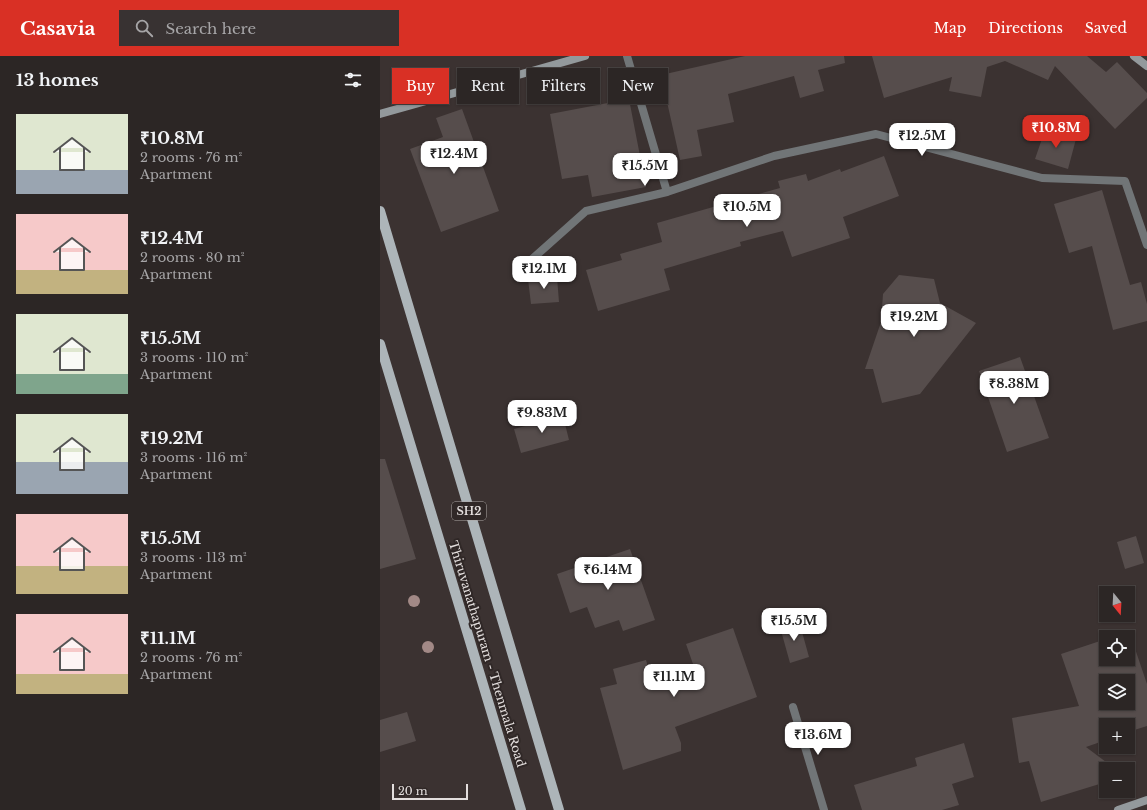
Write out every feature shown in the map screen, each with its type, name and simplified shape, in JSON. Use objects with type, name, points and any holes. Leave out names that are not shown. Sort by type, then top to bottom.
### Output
[{"type":"main road","name":"SH2","points":[[381,215],[559,810]]},
{"type":"main road","name":"Thiruvanathapuram - Thenmala Road","points":[[380,344],[521,810]]},
{"type":"street","points":[[380,114],[585,56]]},
{"type":"street","points":[[627,56],[667,192]]},
{"type":"street","points":[[1134,56],[1147,66]]},
{"type":"street","points":[[531,260],[586,211],[667,192],[774,156],[876,134],[1042,178],[1125,181],[1147,245]]},
{"type":"street","points":[[793,707],[824,810]]},
{"type":"street","points":[[1118,810],[1147,800]]},
{"type":"building","points":[[745,56],[844,56],[845,63],[818,70],[824,91],[800,98],[794,76],[728,94],[734,122],[697,130],[702,156],[680,160],[667,104],[668,73]]},
{"type":"building","points":[[872,56],[1087,56],[1106,72],[1117,62],[1147,93],[1147,98],[1115,129],[1055,66],[1048,80],[1005,61],[987,67],[981,97],[949,91],[952,77],[884,98]]},
{"type":"building","points":[[608,103],[630,104],[646,187],[592,197],[588,175],[562,179],[550,114]]},
{"type":"building","points":[[462,109],[499,211],[441,232],[410,149],[443,137],[436,118]]},
{"type":"building","points":[[1045,130],[1076,139],[1068,169],[1035,159]]},
{"type":"building","points":[[884,156],[899,196],[843,217],[850,238],[792,257],[783,231],[740,242],[741,246],[664,269],[670,290],[598,311],[586,270],[622,260],[620,254],[662,242],[657,223],[780,188],[778,181],[806,174],[808,181],[840,169],[841,172]]},
{"type":"building","points":[[1102,190],[1130,285],[1141,282],[1147,304],[1147,321],[1113,330],[1092,246],[1069,253],[1054,204]]},
{"type":"building","points":[[899,275],[934,279],[940,303],[976,323],[920,394],[882,403],[873,369],[865,369],[881,322],[883,294]]},
{"type":"building","points":[[557,277],[559,302],[531,304],[528,279]]},
{"type":"building","points":[[1020,357],[1049,438],[1007,452],[979,371]]},
{"type":"building","points":[[563,416],[569,440],[521,453],[514,429]]},
{"type":"building","points":[[380,459],[385,459],[416,559],[380,569]]},
{"type":"building","points":[[1136,536],[1144,563],[1125,569],[1117,542]]},
{"type":"building","points":[[630,549],[655,620],[623,631],[619,620],[595,628],[587,607],[570,613],[557,574]]},
{"type":"building","points":[[799,621],[809,657],[790,663],[780,627]]},
{"type":"building","points":[[733,628],[757,697],[675,727],[681,743],[681,751],[623,770],[600,688],[617,684],[613,669],[646,660],[652,681],[693,664],[686,644]]},
{"type":"building","points":[[1099,641],[1099,666],[1135,666],[1135,649],[1147,684],[1147,726],[1135,730],[1135,718],[1099,718],[1099,742],[1086,747],[1106,762],[1099,762],[1099,784],[1041,802],[1029,761],[1019,763],[1012,718],[1079,706],[1061,654]]},
{"type":"building","points":[[407,712],[416,741],[380,752],[380,720]]},
{"type":"building","points":[[964,743],[974,777],[952,784],[959,805],[942,810],[862,810],[854,785],[917,766],[915,758]]}]
